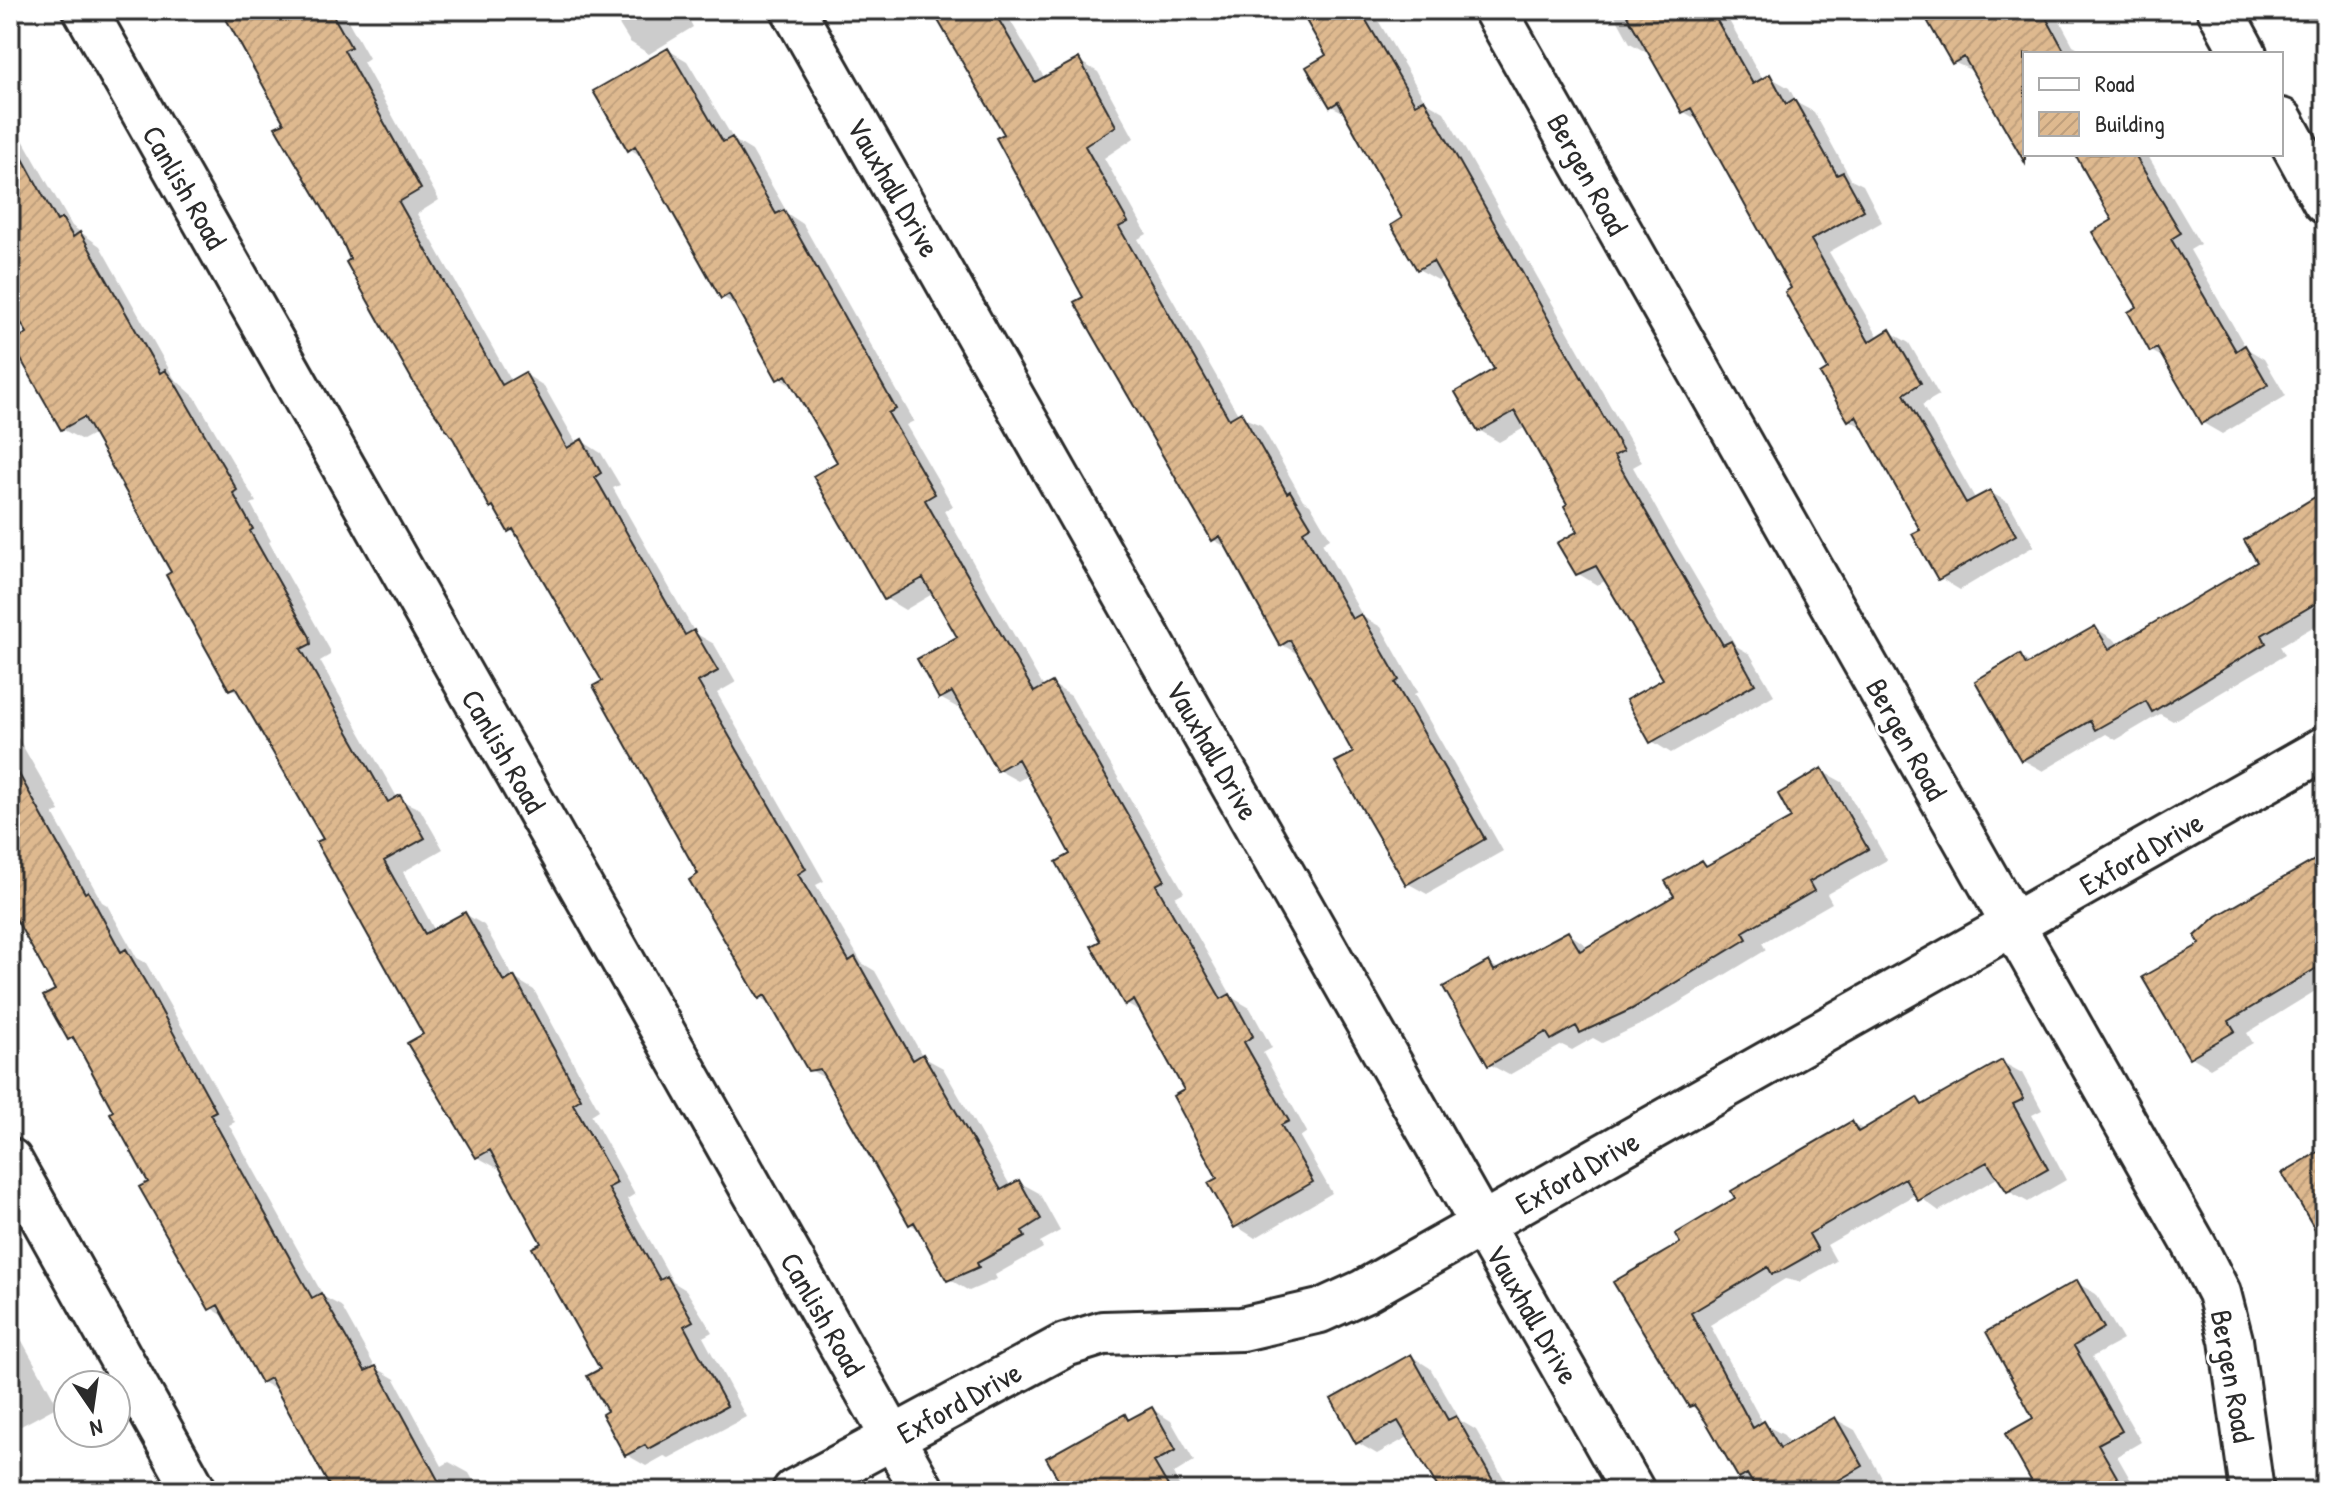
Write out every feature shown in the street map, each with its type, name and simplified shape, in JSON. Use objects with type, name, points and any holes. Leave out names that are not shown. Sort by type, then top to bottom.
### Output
[{"type":"main road","points":[[2220,10],[2243,52]]},
{"type":"main road","points":[[2283,125],[2325,201]]},
{"type":"street","name":"Canlish Road","points":[[85,10],[923,1491]]},
{"type":"street","name":"Vauxhall Drive","points":[[793,10],[1633,1491]]},
{"type":"street","name":"Bergen Road","points":[[1495,10],[2219,1293],[2231,1340],[2252,1491]]},
{"type":"street","name":"Exford Drive","points":[[794,1491],[1065,1345],[1103,1333],[1242,1329],[1294,1318],[1364,1291],[2325,748]]},
{"type":"street","points":[[10,1160],[195,1491]]},
{"type":"shaded area","points":[[2308,10],[2325,10],[2325,40]]},
{"type":"building","points":[[221,10],[330,10],[351,47],[344,50],[421,189],[399,202],[502,385],[525,372],[567,448],[582,439],[601,473],[595,477],[685,635],[694,630],[718,671],[698,682],[806,869],[798,874],[849,961],[855,957],[913,1060],[923,1054],[1001,1190],[1019,1180],[1041,1219],[1022,1231],[1025,1237],[977,1263],[979,1267],[947,1281],[914,1222],[909,1225],[820,1069],[808,1071],[765,995],[759,999],[689,880],[698,874],[593,686],[602,681],[513,529],[508,532],[493,506],[490,508],[454,440],[415,385],[346,262],[350,259],[343,243],[275,127],[284,123]]},
{"type":"building","points":[[932,10],[993,10],[1035,82],[1079,58],[1116,126],[1085,146],[1128,222],[1119,227],[1229,419],[1241,412],[1287,493],[1290,491],[1311,526],[1303,531],[1352,619],[1361,614],[1399,680],[1395,683],[1485,839],[1406,885],[1335,762],[1353,753],[1290,640],[1280,646],[1220,536],[1212,541],[1074,302],[1083,297],[996,138],[1004,134]]},
{"type":"building","points":[[1300,10],[1360,10],[1415,104],[1424,99],[1623,451],[1614,456],[1723,645],[1731,641],[1755,684],[1650,743],[1626,700],[1663,679],[1596,566],[1576,575],[1557,543],[1578,531],[1564,506],[1567,504],[1515,411],[1478,432],[1455,392],[1494,369],[1433,261],[1417,270],[1391,225],[1402,218],[1338,102],[1330,107],[1306,67],[1326,55]]},
{"type":"building","points":[[1624,10],[1711,10],[1753,84],[1770,74],[1786,104],[1794,99],[1837,175],[1843,172],[1864,210],[1811,240],[1869,342],[1890,329],[1921,383],[1904,394],[1966,503],[1990,490],[2016,535],[1938,580],[1912,534],[1920,530],[1856,416],[1848,421],[1820,374],[1828,369],[1785,292],[1791,288],[1691,108],[1682,113]]},
{"type":"building","points":[[1950,10],[2042,10],[2065,52],[2023,52],[2025,163],[1964,57],[1952,64],[1928,22]]},
{"type":"building","points":[[668,48],[723,142],[732,137],[776,214],[784,210],[896,409],[888,413],[935,494],[925,500],[1034,692],[1052,682],[1165,880],[1156,885],[1221,999],[1230,994],[1253,1036],[1244,1042],[1289,1121],[1281,1125],[1313,1182],[1234,1228],[1208,1183],[1217,1178],[1173,1096],[1184,1090],[1134,1000],[1125,1006],[1091,946],[1100,941],[1056,862],[1070,854],[1018,759],[997,771],[952,692],[939,699],[917,659],[957,637],[923,578],[884,600],[813,476],[837,462],[786,375],[777,380],[729,294],[721,299],[635,146],[628,151],[593,91]]},
{"type":"building","points":[[10,135],[57,221],[62,218],[73,237],[80,232],[160,373],[165,370],[175,383],[237,490],[233,493],[253,529],[250,531],[310,637],[311,644],[301,649],[388,802],[400,795],[425,838],[384,861],[425,934],[465,912],[504,982],[514,976],[581,1099],[573,1104],[617,1183],[608,1188],[660,1280],[667,1276],[693,1321],[684,1326],[727,1406],[648,1449],[645,1445],[625,1456],[602,1414],[607,1411],[587,1376],[600,1369],[532,1248],[541,1243],[490,1150],[476,1158],[407,1043],[423,1034],[316,842],[323,839],[235,687],[229,690],[166,575],[171,572],[84,417],[61,430],[11,342],[27,333],[10,304]]},
{"type":"building","points":[[2076,156],[2135,156],[2181,233],[2171,239],[2236,351],[2245,345],[2268,385],[2201,424],[2157,348],[2150,352],[2128,312],[2137,307],[2092,232],[2112,220]]},
{"type":"building","points":[[2325,491],[2325,598],[2262,635],[2266,643],[2152,712],[2146,701],[2095,730],[2090,721],[2021,761],[1975,681],[2020,654],[2026,665],[2095,626],[2109,649],[2257,562],[2244,540]]},
{"type":"building","points":[[10,758],[85,893],[88,891],[121,952],[126,949],[151,992],[216,1111],[210,1114],[312,1298],[321,1293],[365,1371],[376,1366],[444,1491],[332,1491],[270,1378],[261,1383],[218,1305],[209,1310],[139,1187],[148,1182],[110,1113],[113,1111],[73,1037],[68,1040],[43,996],[55,990],[10,908]]},
{"type":"building","points":[[1822,768],[1868,849],[1809,882],[1814,891],[1743,932],[1747,939],[1632,1009],[1580,1033],[1576,1026],[1551,1040],[1546,1032],[1488,1066],[1443,987],[1489,961],[1494,971],[1568,931],[1580,951],[1674,896],[1665,881],[1702,860],[1706,866],[1791,818],[1778,794]]},
{"type":"building","points":[[2325,854],[2325,963],[2229,1021],[2235,1031],[2189,1058],[2142,977],[2200,944],[2195,936],[2217,916]]},
{"type":"building","points":[[2002,1060],[2024,1099],[2013,1104],[2048,1169],[2007,1192],[1987,1162],[1918,1201],[1905,1178],[1809,1234],[1818,1250],[1779,1272],[1772,1274],[1768,1267],[1691,1313],[1753,1428],[1764,1421],[1780,1448],[1835,1417],[1863,1466],[1820,1491],[1757,1491],[1747,1474],[1739,1479],[1706,1422],[1694,1405],[1689,1407],[1613,1282],[1680,1243],[1675,1234],[1735,1198],[1731,1191],[1852,1121],[1858,1132],[1917,1097],[1922,1105]]},
{"type":"building","points":[[2325,1148],[2325,1246],[2282,1173]]},
{"type":"building","points":[[2077,1280],[2104,1328],[2074,1346],[2122,1431],[2098,1444],[2125,1491],[2037,1491],[2005,1434],[2033,1418],[1986,1332]]},
{"type":"building","points":[[1411,1354],[1448,1420],[1456,1416],[1499,1491],[1440,1491],[1398,1421],[1356,1444],[1331,1399]]},
{"type":"building","points":[[1152,1407],[1176,1450],[1154,1462],[1171,1491],[1065,1491],[1046,1458],[1125,1414],[1128,1420]]}]
